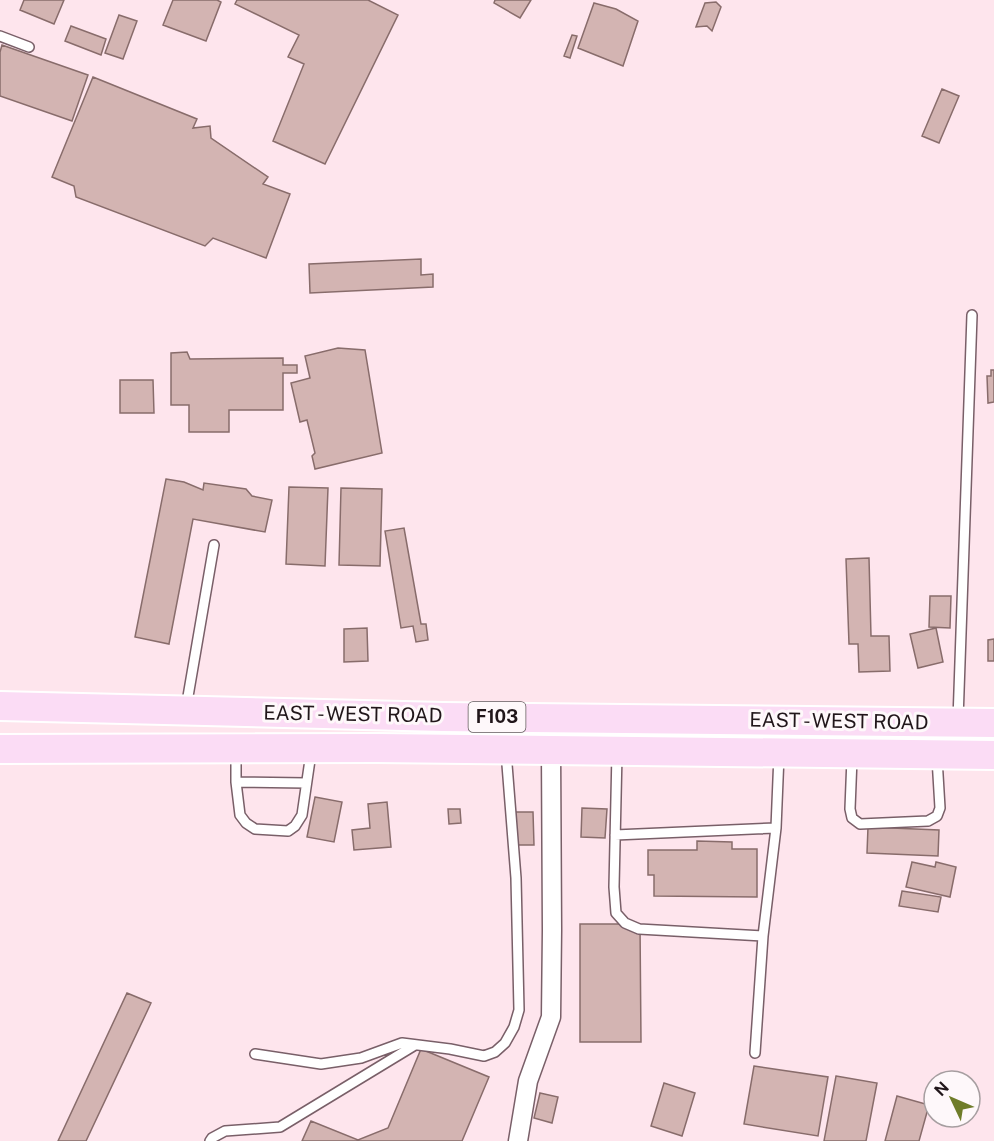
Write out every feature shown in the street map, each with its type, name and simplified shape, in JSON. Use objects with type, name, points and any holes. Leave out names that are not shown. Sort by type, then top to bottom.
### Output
[{"type":"main road","name":"EAST - WEST ROAD","points":[[0,706],[443,717],[994,723]]},
{"type":"main road","name":"EAST - WEST ROAD","points":[[0,749],[506,749],[994,755]]},
{"type":"street","points":[[518,1141],[528,1081],[551,1017],[551,750]]},
{"type":"lane","points":[[0,36],[29,47]]},
{"type":"lane","points":[[958,723],[972,315]]},
{"type":"lane","points":[[186,710],[214,545]]},
{"type":"lane","points":[[236,749],[236,782],[240,815],[255,829],[288,831],[295,826],[302,815],[311,748]]},
{"type":"lane","points":[[255,1054],[321,1064],[361,1058],[402,1043],[484,1056],[495,1052],[505,1043],[514,1027],[519,1010],[516,878],[506,749]]},
{"type":"lane","points":[[617,751],[614,887],[616,913],[625,923],[639,929],[763,936]]},
{"type":"lane","points":[[852,752],[850,809],[852,818],[860,824],[928,821],[937,816],[940,808],[937,754]]},
{"type":"lane","points":[[755,1053],[763,936],[776,828],[779,753]]},
{"type":"lane","points":[[236,782],[306,783]]},
{"type":"lane","points":[[615,835],[776,828]]},
{"type":"lane","points":[[210,1141],[225,1131],[280,1127],[415,1045]]},
{"type":"building","points":[[24,0],[64,0],[54,24],[20,10]]},
{"type":"building","points":[[173,0],[217,0],[221,2],[206,41],[163,25]]},
{"type":"building","points":[[237,0],[368,0],[398,15],[325,164],[273,141],[304,64],[288,57],[299,35],[235,4]]},
{"type":"building","points":[[495,0],[531,0],[520,18],[494,3]]},
{"type":"building","points":[[716,2],[721,7],[712,31],[707,26],[696,27],[705,3]]},
{"type":"building","points":[[594,3],[616,9],[638,21],[623,66],[578,48]]},
{"type":"building","points":[[119,15],[137,21],[123,59],[105,53]]},
{"type":"building","points":[[71,26],[106,39],[101,55],[65,41]]},
{"type":"building","points":[[572,35],[577,36],[570,58],[564,56]]},
{"type":"building","points":[[2,45],[88,75],[72,121],[0,96]]},
{"type":"building","points":[[93,77],[197,119],[193,128],[210,126],[211,138],[268,177],[263,184],[290,194],[266,258],[213,238],[205,246],[76,197],[74,186],[52,177]]},
{"type":"building","points":[[942,89],[959,96],[939,143],[922,136]]},
{"type":"building","points":[[421,259],[421,275],[433,274],[433,287],[310,293],[309,264]]},
{"type":"building","points":[[338,348],[365,350],[382,453],[315,469],[312,456],[315,453],[307,420],[300,422],[291,383],[310,378],[305,356]]},
{"type":"building","points":[[187,352],[190,359],[283,358],[283,365],[297,365],[297,373],[283,373],[283,410],[229,410],[229,432],[189,432],[189,405],[171,405],[171,353]]},
{"type":"building","points":[[991,370],[994,370],[994,402],[988,403],[987,376],[991,376]]},
{"type":"building","points":[[120,380],[153,380],[154,413],[120,413]]},
{"type":"building","points":[[166,479],[184,482],[203,490],[204,483],[246,489],[252,496],[272,500],[265,532],[193,519],[169,644],[135,637]]},
{"type":"building","points":[[289,487],[328,488],[325,566],[286,564]]},
{"type":"building","points":[[341,488],[382,489],[380,566],[339,565]]},
{"type":"building","points":[[404,528],[421,624],[426,624],[428,640],[416,642],[413,626],[401,628],[385,531]]},
{"type":"building","points":[[869,558],[871,636],[889,636],[890,671],[859,672],[858,644],[849,644],[846,559]]},
{"type":"building","points":[[930,596],[951,596],[950,628],[929,627]]},
{"type":"building","points":[[367,628],[368,661],[344,662],[344,629]]},
{"type":"building","points":[[936,628],[943,662],[918,668],[910,634]]},
{"type":"building","points":[[994,639],[994,661],[988,661],[988,640]]},
{"type":"building","points":[[315,797],[342,802],[334,842],[307,837]]},
{"type":"building","points":[[387,802],[391,847],[354,850],[352,830],[370,828],[368,804]]},
{"type":"building","points":[[582,808],[607,809],[605,838],[581,837]]},
{"type":"building","points":[[448,809],[460,809],[461,823],[449,824]]},
{"type":"building","points":[[515,812],[533,812],[534,845],[516,845]]},
{"type":"building","points":[[868,827],[939,830],[938,856],[867,853]]},
{"type":"building","points":[[697,841],[732,842],[732,849],[757,849],[757,897],[654,896],[654,875],[648,875],[648,850],[697,850]]},
{"type":"building","points":[[912,862],[935,867],[936,862],[956,867],[950,897],[906,887]]},
{"type":"building","points":[[902,891],[941,897],[938,912],[899,906]]},
{"type":"building","points":[[580,924],[640,924],[641,1042],[580,1042]]},
{"type":"building","points":[[127,993],[151,1003],[86,1141],[58,1141]]},
{"type":"building","points":[[421,1049],[489,1077],[462,1141],[302,1141],[311,1121],[358,1140],[388,1128]]},
{"type":"building","points":[[754,1066],[828,1077],[818,1136],[744,1124]]},
{"type":"building","points":[[836,1076],[877,1083],[866,1141],[824,1141]]},
{"type":"building","points":[[664,1083],[695,1093],[682,1136],[651,1126]]},
{"type":"building","points":[[540,1093],[558,1097],[552,1123],[534,1118]]},
{"type":"building","points":[[897,1096],[922,1103],[922,1129],[919,1141],[885,1141]]}]
